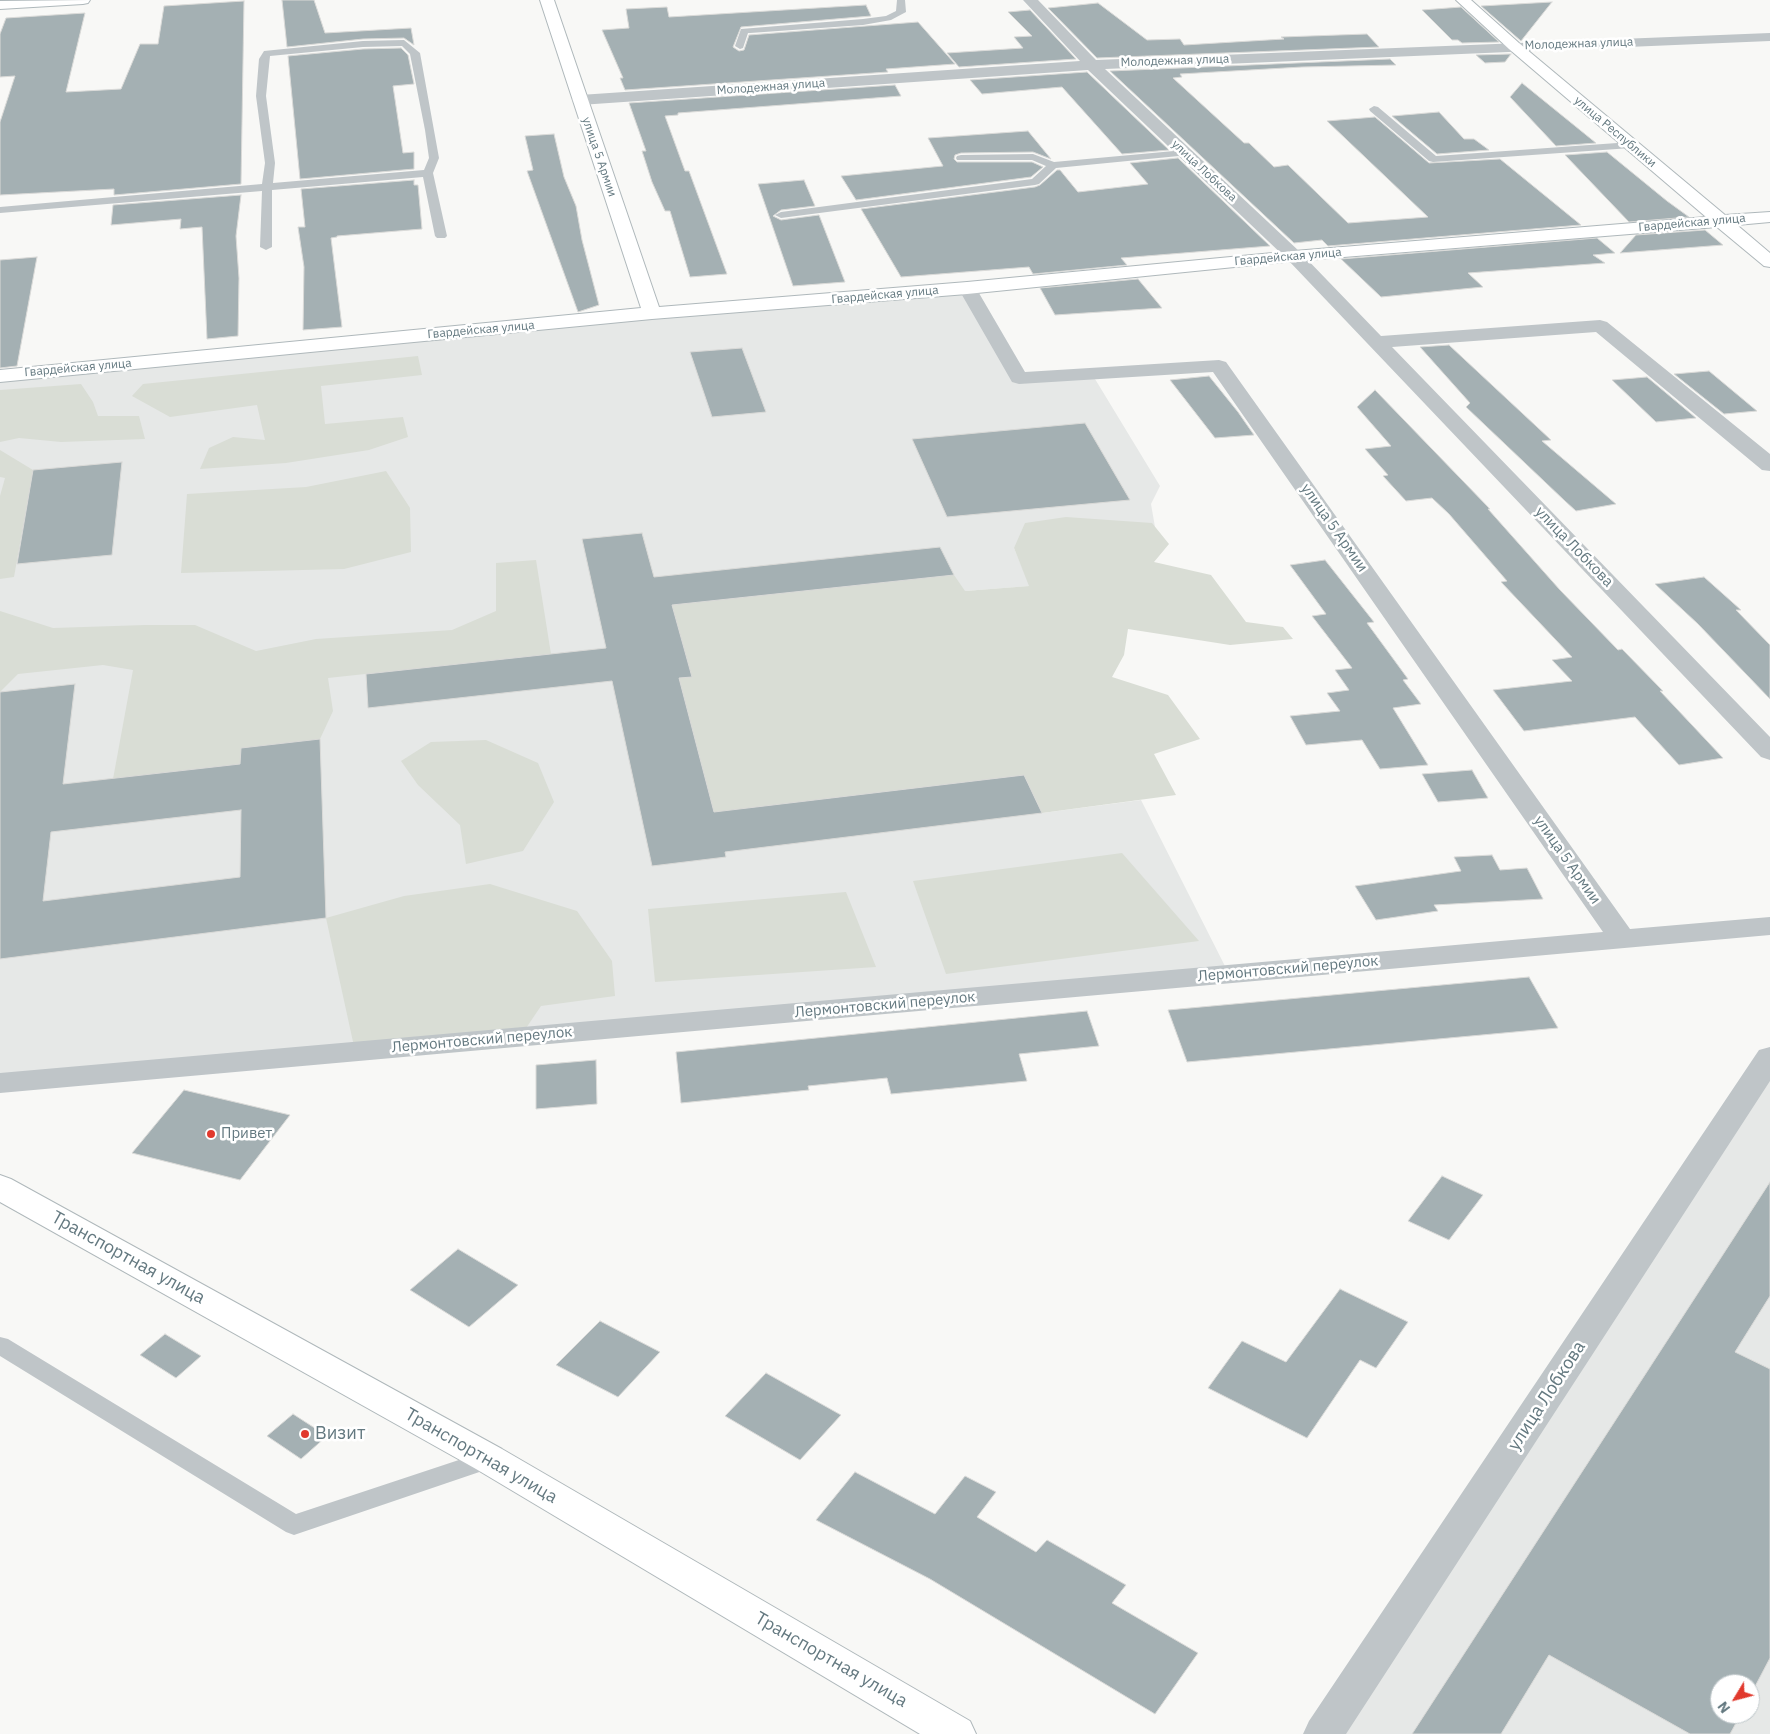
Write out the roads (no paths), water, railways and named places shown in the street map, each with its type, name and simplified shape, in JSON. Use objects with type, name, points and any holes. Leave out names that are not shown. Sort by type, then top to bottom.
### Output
[{"type":"main road","points":[[0,4],[83,0]]},
{"type":"main road","name":"улица 5 Армии","points":[[547,0],[652,314]]},
{"type":"main road","name":"улица Республики","points":[[1463,0],[1514,46],[1770,262]]},
{"type":"main road","name":"Гвардейская улица","points":[[0,376],[652,314],[967,288],[1294,256],[1770,217]]},
{"type":"main road","name":"Транспортная улица","points":[[0,1187],[489,1460],[956,1734]]},
{"type":"street","name":"улица Лобкова","points":[[1030,0],[1092,64],[1294,256],[1770,752]]},
{"type":"street","name":"Молодежная улица","points":[[580,100],[1092,64],[1770,37]]},
{"type":"street","name":"улица 5 Армии","points":[[967,288],[1019,378],[1220,366],[1623,940]]},
{"type":"street","points":[[1378,342],[1600,326],[1770,465]]},
{"type":"street","name":"Лермонтовский переулок","points":[[0,1083],[1770,926]]},
{"type":"street","name":"улица Лобкова","points":[[1323,1734],[1770,1058]]},
{"type":"lane","points":[[740,46],[744,31],[863,22],[888,18],[901,12],[901,0]]},
{"type":"lane","points":[[266,247],[267,186],[270,163],[261,96],[264,59],[267,53],[404,43],[415,53],[426,104],[434,158],[428,173],[441,236]]},
{"type":"lane","points":[[1374,109],[1433,159],[1631,145]]},
{"type":"lane","points":[[961,158],[1033,157],[1053,165],[1185,153]]},
{"type":"lane","points":[[781,215],[1035,182],[1053,165]]},
{"type":"lane","points":[[0,210],[428,173]]},
{"type":"lane","points":[[0,1345],[294,1526],[489,1460]]},
{"type":"place","name":"Привет","points":[[211,1134]]},
{"type":"place","name":"Визит","points":[[305,1434]]}]
